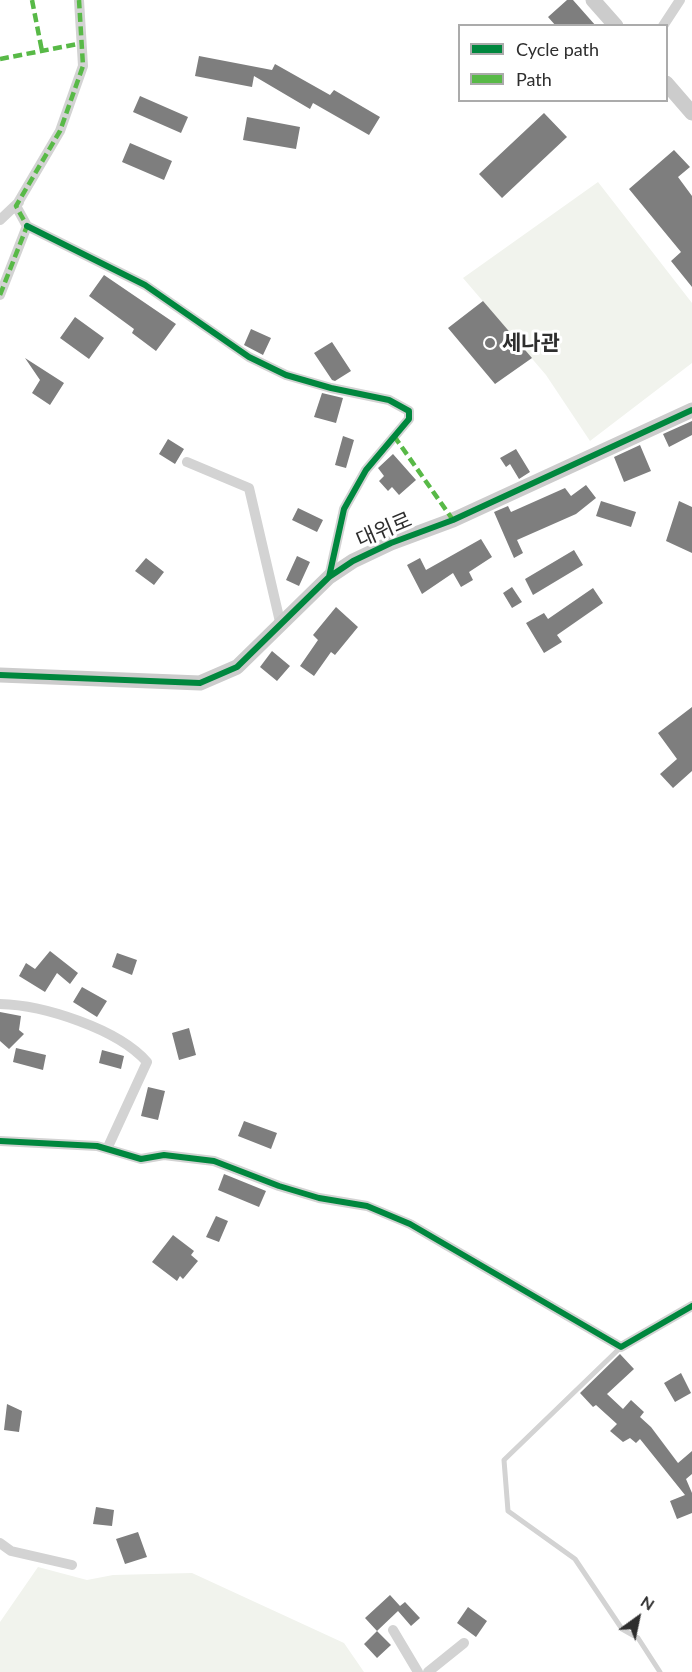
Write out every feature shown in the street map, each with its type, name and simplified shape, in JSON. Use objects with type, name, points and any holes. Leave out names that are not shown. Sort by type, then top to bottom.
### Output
[{"type":"street","points":[[0,220],[16,206],[60,130],[83,66],[79,0]]},
{"type":"street","points":[[594,0],[614,24]]},
{"type":"street","points":[[664,24],[680,0]]},
{"type":"street","points":[[668,85],[692,112]]},
{"type":"street","points":[[16,206],[27,226],[145,285],[249,357],[286,375],[331,388],[388,400],[409,411],[409,419],[366,470],[345,509],[329,577]]},
{"type":"street","points":[[0,295],[27,226]]},
{"type":"street","name":"대위로","points":[[0,675],[200,683],[237,667],[329,577],[352,561],[391,543],[453,520],[692,410]]},
{"type":"street","points":[[187,462],[249,489],[281,626]]},
{"type":"street","points":[[0,1004],[24,1005],[85,1024],[136,1049],[147,1062],[107,1149]]},
{"type":"street","points":[[0,1141],[97,1146],[141,1159],[164,1155],[214,1161],[319,1198],[367,1206],[410,1224],[621,1347],[692,1306]]},
{"type":"street","points":[[0,1544],[11,1551],[72,1565]]},
{"type":"street","points":[[393,1630],[418,1672]]},
{"type":"street","points":[[428,1672],[464,1643]]},
{"type":"lane","points":[[621,1347],[504,1460],[508,1511],[575,1559],[622,1629],[638,1638],[660,1672]]},
{"type":"shaded area","points":[[598,182],[692,303],[692,363],[590,441],[546,375],[463,278]]},
{"type":"shaded area","points":[[38,1567],[87,1580],[113,1575],[192,1573],[344,1643],[364,1672],[0,1672],[0,1622]]},
{"type":"building","points":[[567,0],[573,0],[594,24],[554,24],[548,17]]},
{"type":"building","points":[[199,56],[272,70],[275,64],[330,95],[334,90],[380,117],[369,135],[313,103],[310,109],[254,76],[252,87],[195,76]]},
{"type":"building","points":[[140,96],[188,117],[181,133],[133,112]]},
{"type":"building","points":[[544,113],[567,137],[502,198],[479,174]]},
{"type":"building","points":[[247,117],[300,127],[296,149],[243,140]]},
{"type":"building","points":[[130,143],[172,161],[164,180],[122,162]]},
{"type":"building","points":[[674,150],[690,167],[678,177],[692,196],[692,287],[671,261],[681,252],[629,189]]},
{"type":"building","points":[[104,275],[176,324],[156,351],[132,333],[134,329],[89,296]]},
{"type":"building","name":"세나관","points":[[483,301],[532,358],[495,384],[448,328]]},
{"type":"building","points":[[75,317],[104,338],[89,359],[60,338]]},
{"type":"building","points":[[251,329],[271,338],[263,355],[244,345]]},
{"type":"building","points":[[332,342],[351,371],[335,381],[332,380],[314,353]]},
{"type":"building","points":[[25,358],[64,383],[50,405],[32,393],[40,380]]},
{"type":"building","points":[[322,393],[343,398],[336,423],[314,417]]},
{"type":"building","points":[[692,421],[692,435],[669,447],[663,434]]},
{"type":"building","points":[[343,436],[354,440],[346,468],[335,465]]},
{"type":"building","points":[[168,439],[184,449],[175,464],[159,454]]},
{"type":"building","points":[[640,445],[651,471],[624,482],[614,457]]},
{"type":"building","points":[[516,449],[530,472],[519,479],[510,464],[506,467],[500,458]]},
{"type":"building","points":[[393,454],[416,480],[399,495],[392,487],[388,491],[379,481],[384,476],[378,468]]},
{"type":"building","points":[[586,485],[596,498],[576,514],[517,540],[523,553],[514,558],[494,512],[508,506],[511,512],[565,488],[571,496]]},
{"type":"building","points":[[601,501],[636,512],[631,527],[596,516]]},
{"type":"building","points":[[679,501],[692,507],[692,553],[666,541]]},
{"type":"building","points":[[298,508],[323,520],[317,532],[292,520]]},
{"type":"building","points":[[481,539],[492,557],[469,572],[473,580],[461,587],[453,573],[422,594],[407,565],[420,558],[426,570]]},
{"type":"building","points":[[574,550],[583,565],[533,595],[525,579]]},
{"type":"building","points":[[297,556],[310,562],[299,586],[286,580]]},
{"type":"building","points":[[146,558],[164,572],[154,585],[135,571]]},
{"type":"building","points":[[512,587],[522,602],[512,608],[503,593]]},
{"type":"building","points":[[593,588],[603,603],[557,635],[562,642],[544,653],[526,623],[544,613],[548,619]]},
{"type":"building","points":[[336,607],[358,627],[335,655],[331,652],[314,676],[300,666],[318,640],[313,635]]},
{"type":"building","points":[[272,651],[290,666],[277,681],[260,667]]},
{"type":"building","points":[[692,707],[692,771],[673,788],[660,774],[677,759],[658,733]]},
{"type":"building","points":[[50,951],[78,973],[70,984],[57,973],[45,992],[19,976],[26,963],[35,969]]},
{"type":"building","points":[[117,953],[137,960],[132,975],[112,967]]},
{"type":"building","points":[[82,987],[107,1001],[97,1017],[73,1002]]},
{"type":"building","points":[[0,1012],[21,1016],[19,1030],[24,1034],[9,1049],[0,1041]]},
{"type":"building","points":[[189,1028],[196,1055],[179,1060],[172,1033]]},
{"type":"building","points":[[16,1048],[46,1055],[43,1070],[13,1062]]},
{"type":"building","points":[[102,1050],[124,1056],[121,1069],[99,1063]]},
{"type":"building","points":[[148,1087],[165,1091],[158,1120],[141,1116]]},
{"type":"building","points":[[244,1121],[277,1133],[271,1149],[238,1136]]},
{"type":"building","points":[[224,1174],[266,1191],[259,1207],[218,1190]]},
{"type":"building","points":[[216,1216],[228,1221],[219,1242],[206,1237]]},
{"type":"building","points":[[173,1235],[194,1251],[191,1255],[198,1261],[183,1279],[180,1276],[177,1281],[152,1262]]},
{"type":"building","points":[[620,1354],[634,1369],[607,1394],[623,1409],[631,1400],[644,1412],[640,1417],[651,1427],[678,1463],[692,1451],[692,1474],[686,1479],[692,1493],[692,1513],[677,1519],[670,1501],[685,1495],[640,1439],[636,1443],[630,1438],[623,1442],[610,1431],[617,1424],[596,1405],[593,1407],[580,1393]]},
{"type":"building","points":[[681,1373],[691,1393],[675,1402],[664,1383]]},
{"type":"building","points":[[7,1404],[22,1411],[19,1432],[4,1430]]},
{"type":"building","points":[[96,1507],[114,1510],[112,1526],[93,1524]]},
{"type":"building","points":[[138,1532],[147,1557],[125,1564],[116,1539]]},
{"type":"building","points":[[390,1595],[400,1606],[405,1602],[420,1618],[411,1626],[398,1611],[377,1631],[365,1618]]},
{"type":"building","points":[[468,1607],[487,1621],[476,1637],[457,1623]]},
{"type":"building","points":[[377,1631],[391,1645],[377,1658],[364,1644]]},
{"type":"marked path","points":[[32,0],[42,51]]},
{"type":"marked path","points":[[0,295],[27,226],[16,206],[60,131],[83,66],[79,0]]},
{"type":"marked path","points":[[0,59],[83,43]]},
{"type":"marked path","points":[[394,436],[453,520]]},
{"type":"cycle path","points":[[27,226],[145,285],[249,357],[286,375],[331,388],[389,400],[409,411],[409,419],[366,470],[344,509],[329,577]]},
{"type":"cycle path","points":[[0,675],[200,683],[237,667],[329,577],[353,561],[391,543],[453,520],[692,410]]},
{"type":"cycle path","points":[[0,1141],[97,1146],[141,1159],[164,1155],[214,1161],[279,1186],[319,1198],[367,1206],[410,1224],[621,1347],[692,1306]]},
{"type":"place","name":"세나관","points":[[490,343]]}]
